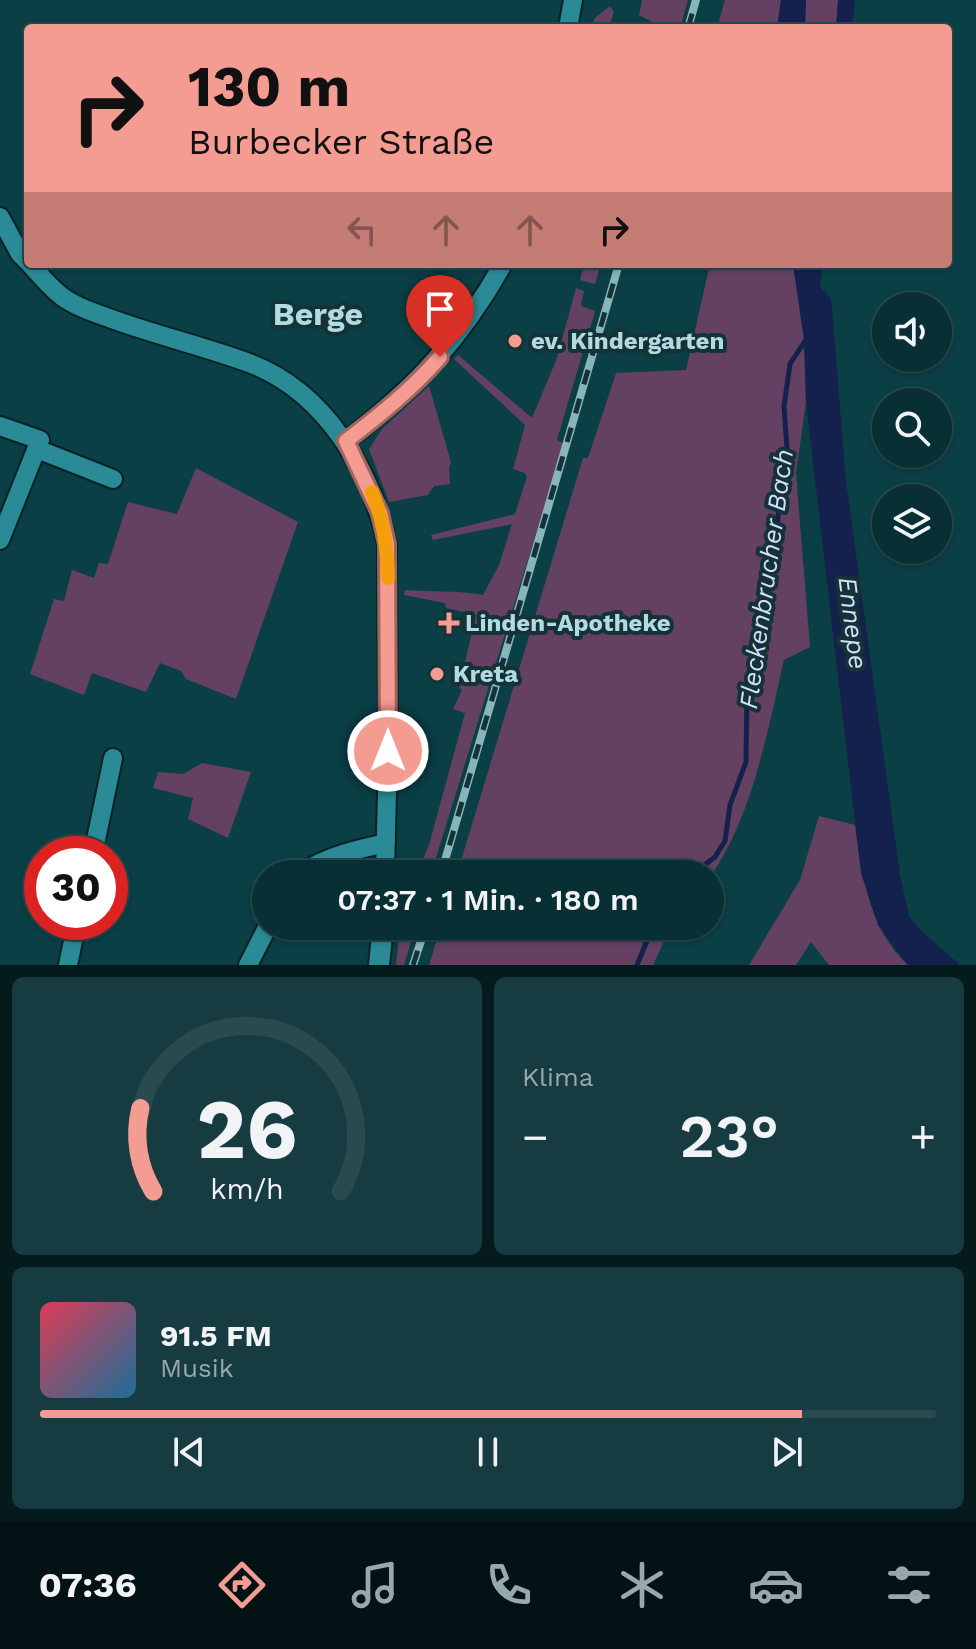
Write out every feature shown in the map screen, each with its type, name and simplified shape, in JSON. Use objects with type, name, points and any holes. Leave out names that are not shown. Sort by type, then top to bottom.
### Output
[{"type":"street","points":[[569,24],[573,0]]},
{"type":"street","points":[[0,217],[24,258]]},
{"type":"street","points":[[34,268],[58,294],[76,305],[146,332],[251,363],[275,375],[302,394],[346,441],[380,513],[387,544],[385,860]]},
{"type":"street","points":[[346,441],[385,412],[421,379],[476,311],[501,268]]},
{"type":"street","points":[[0,426],[40,440],[0,540]]},
{"type":"street","points":[[37,449],[113,479]]},
{"type":"street","points":[[97,836],[113,758]]},
{"type":"street","points":[[326,860],[386,843]]},
{"type":"street","points":[[68,965],[73,940]]},
{"type":"street","points":[[248,965],[261,940]]},
{"type":"street","points":[[379,965],[382,940]]},
{"type":"shaded area","points":[[642,0],[688,0],[681,24],[652,24],[639,15]]},
{"type":"shaded area","points":[[725,0],[781,0],[778,24],[718,24]]},
{"type":"shaded area","points":[[806,0],[838,0],[836,24],[805,24]]},
{"type":"shaded area","points":[[610,6],[614,12],[610,24],[592,24]]},
{"type":"shaded area","points":[[583,268],[600,268],[595,284],[580,280]]},
{"type":"shaded area","points":[[709,268],[794,268],[804,339],[806,402],[796,473],[810,647],[784,660],[757,773],[737,828],[721,860],[461,860],[583,458],[588,458],[616,373],[686,370]]},
{"type":"shaded area","points":[[576,288],[584,291],[581,306],[595,311],[557,440],[563,443],[435,860],[422,860],[465,713],[453,709],[462,690],[459,688],[476,615],[446,608],[445,603],[404,595],[405,590],[483,595],[499,565],[512,524],[433,540],[431,535],[515,514],[527,477],[525,473],[513,469],[525,425],[454,359],[458,355],[532,418],[557,358]]},
{"type":"shaded area","points":[[429,386],[451,462],[450,484],[434,486],[428,495],[389,502],[369,449],[382,429]]},
{"type":"shaded area","points":[[196,468],[298,522],[236,699],[186,679],[181,671],[160,663],[146,692],[92,673],[84,695],[30,674],[54,599],[64,601],[72,570],[94,578],[99,563],[108,564],[128,502],[177,514]]},
{"type":"shaded area","points":[[202,763],[251,772],[228,838],[188,819],[193,798],[153,788],[158,772],[183,774]]},
{"type":"shaded area","points":[[819,816],[855,825],[865,882],[876,919],[895,951],[908,965],[829,965],[811,942],[796,965],[749,965],[800,880]]},
{"type":"shaded area","points":[[399,940],[412,940],[404,965],[396,965]]},
{"type":"shaded area","points":[[437,940],[665,940],[653,965],[429,965]]},
{"type":"water","points":[[781,0],[806,0],[805,24],[778,24]]},
{"type":"water","points":[[838,0],[855,0],[852,24],[836,24]]},
{"type":"water","name":"Ennepe","points":[[794,268],[822,268],[820,287],[831,299],[846,481],[900,875],[909,916],[920,930],[960,965],[908,965],[878,925],[861,873],[806,402],[804,339]]},
{"type":"waterway","name":"Fleckenbrucher Bach","points":[[711,860],[725,841],[730,805],[746,762],[747,690],[750,666],[761,645],[787,449],[784,406],[790,364],[809,335]]},
{"type":"waterway","name":"Fleckenbrucher Bach","points":[[637,965],[647,940]]},
{"type":"railway","points":[[689,24],[696,0]]},
{"type":"railway","points":[[445,860],[618,268]]},
{"type":"railway","points":[[413,965],[421,940]]},
{"type":"slow traffic","points":[[372,492],[387,544],[388,578]]},
{"type":"place","name":"ev. Kindergarten","points":[[515,341]]},
{"type":"place","name":"Linden-Apotheke","points":[[449,623]]},
{"type":"place","name":"Kreta","points":[[437,674]]},
{"type":"district","name":"Berge","points":[[318,314]]},
{"type":"route","points":[[388,751],[387,544],[380,513],[346,441],[385,412],[440,357]]}]
